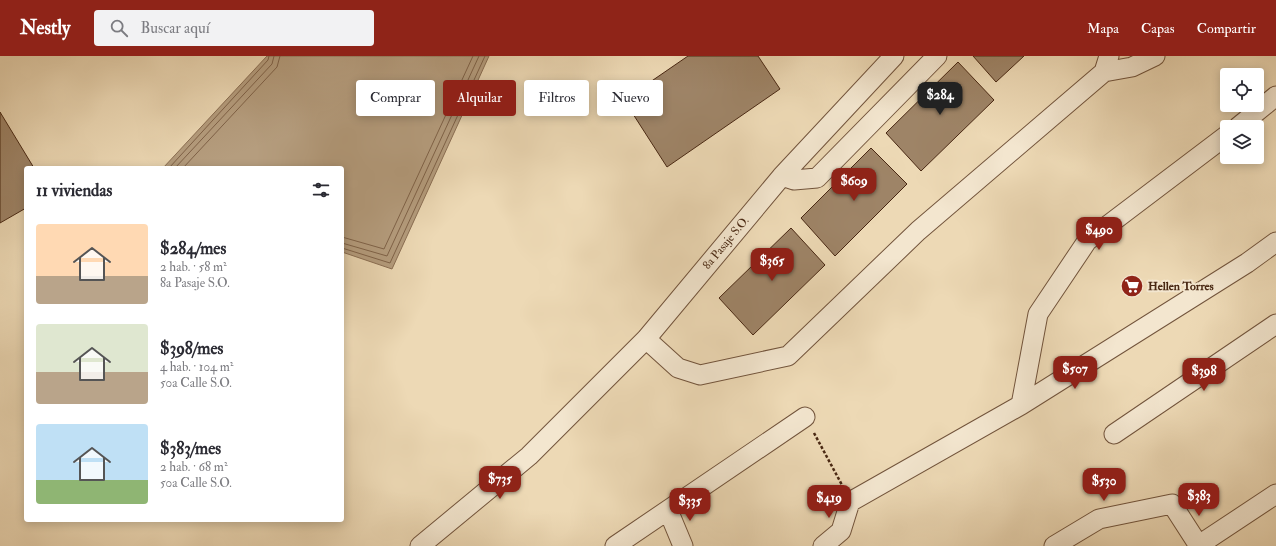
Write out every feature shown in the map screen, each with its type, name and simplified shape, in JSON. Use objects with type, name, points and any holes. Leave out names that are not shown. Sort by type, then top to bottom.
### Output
[{"type":"street","name":"8a Pasaje S.O.","points":[[420,546],[529,456],[646,339],[782,176],[894,56]]},
{"type":"street","points":[[782,176],[794,180],[817,178],[937,56]]},
{"type":"street","points":[[646,339],[678,368],[700,375],[788,356],[918,231],[1106,64],[1132,67],[1155,56]]},
{"type":"street","points":[[1247,120],[1276,96]]},
{"type":"street","points":[[1021,405],[1038,314],[1087,241],[1220,140]]},
{"type":"street","points":[[823,546],[841,531],[850,502],[1021,405],[1247,264],[1276,242]]},
{"type":"street","points":[[1114,434],[1276,324]]},
{"type":"street","points":[[615,546],[805,417]]},
{"type":"street","points":[[1054,546],[1099,519],[1172,504],[1199,546],[1276,494]]},
{"type":"street","points":[[668,510],[683,546]]},
{"type":"path","points":[[805,417],[850,502]]},
{"type":"water","points":[[267,56],[489,56],[478,80],[443,80],[443,116],[462,116],[392,269],[344,253],[344,166],[165,166]]},
{"type":"building","points":[[688,56],[758,56],[780,89],[667,167],[634,116],[663,116],[663,80],[653,80]]},
{"type":"building","points":[[973,56],[1024,56],[996,82]]},
{"type":"building","points":[[958,62],[994,100],[921,171],[886,133]]},
{"type":"building","points":[[0,112],[33,166],[24,166],[24,209],[0,223]]},
{"type":"building","points":[[871,148],[907,184],[835,256],[801,218]]},
{"type":"building","points":[[791,228],[825,265],[753,335],[719,298]]},
{"type":"place","name":"Hellen Torres","points":[[1132,286]]}]
